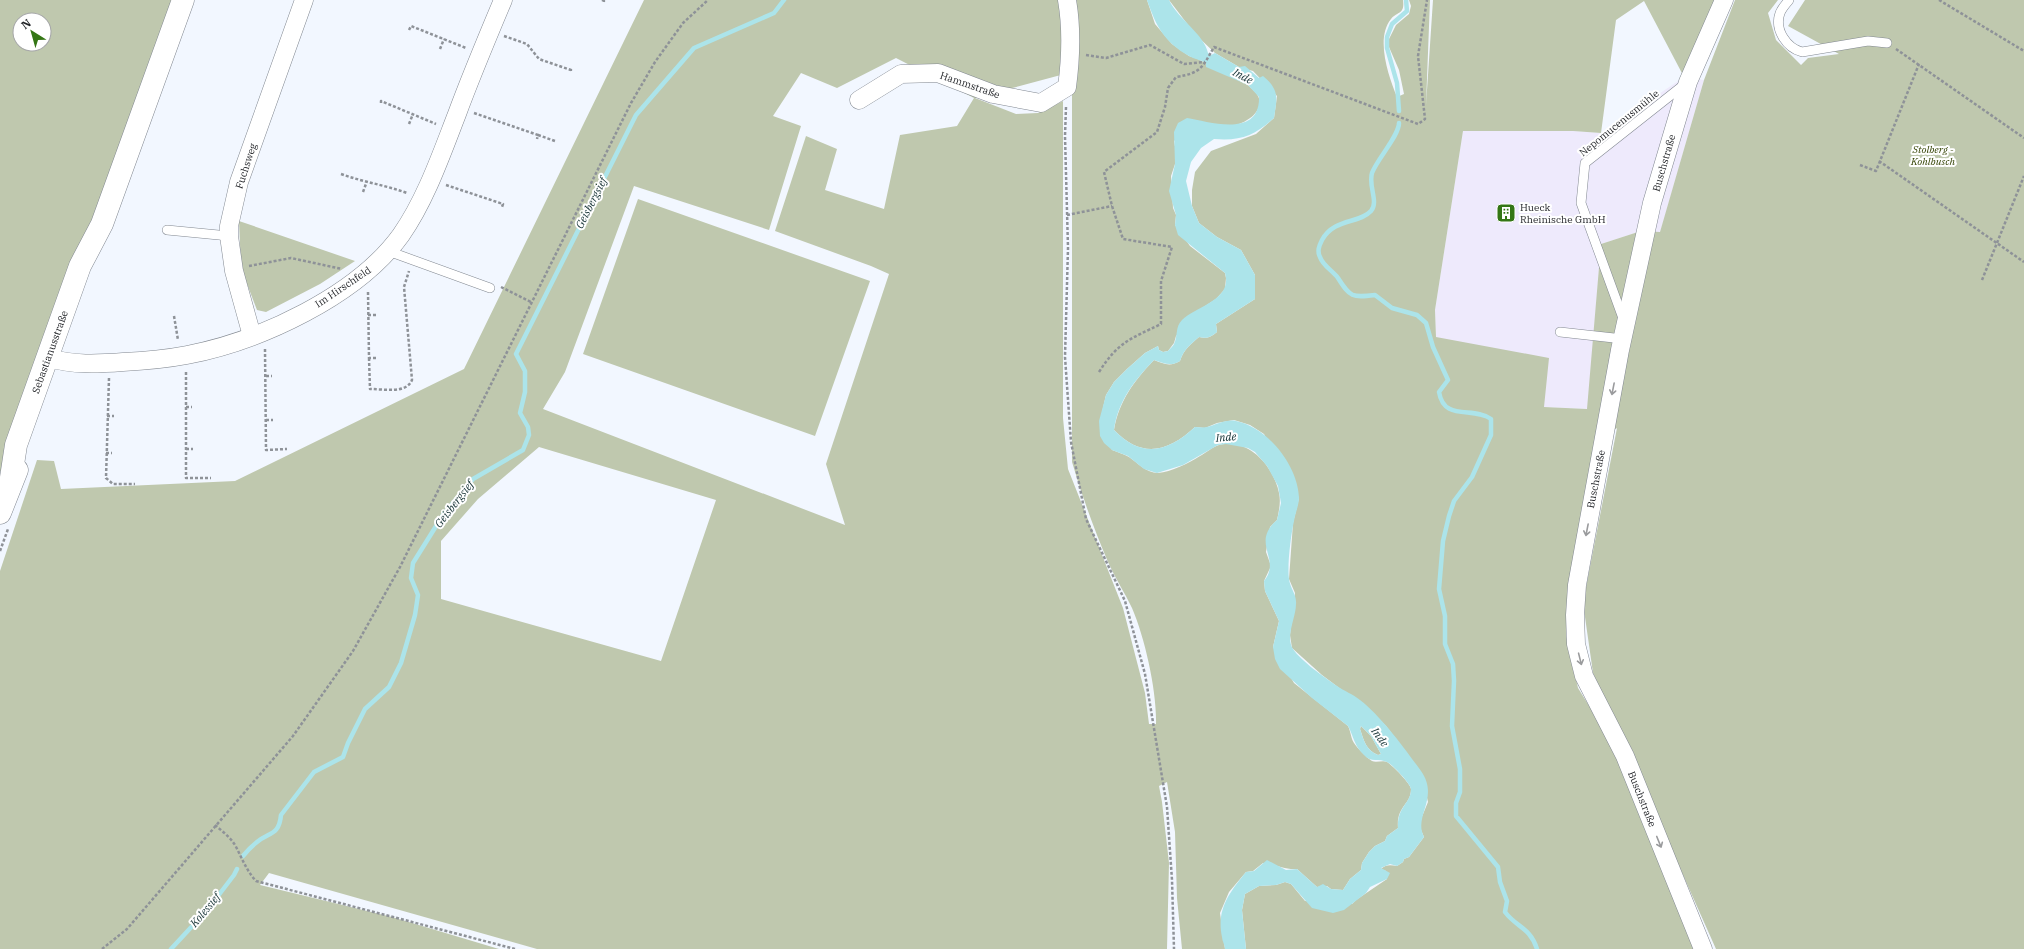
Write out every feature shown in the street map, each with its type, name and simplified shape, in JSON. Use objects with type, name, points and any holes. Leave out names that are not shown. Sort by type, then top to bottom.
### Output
[{"type":"main road","name":"Sebastianusstraße","points":[[5,517],[16,445],[55,360],[80,266],[102,224],[184,0]]},
{"type":"street","name":"Fuchsweg","points":[[258,334],[234,271],[229,236],[239,182],[304,0]]},
{"type":"street","name":"Im Hirschfeld","points":[[55,360],[66,363],[109,363],[183,356],[258,334],[323,302],[363,275],[388,251],[410,220],[422,198],[503,0]]},
{"type":"street","points":[[1066,0],[1069,14],[1071,53],[1067,87]]},
{"type":"street","name":"Buschstraße","points":[[1703,949],[1625,756],[1584,676],[1576,644],[1575,614],[1577,585],[1623,338],[1652,203],[1688,82],[1724,0]]},
{"type":"street","name":"Hammstraße","points":[[859,100],[901,74],[938,73],[993,94],[1041,103],[1067,87]]},
{"type":"lane","points":[[1789,0],[1781,11],[1779,17],[1784,39],[1794,50],[1802,52],[1875,40],[1887,43]]},
{"type":"lane","name":"Nepomucenusmühle","points":[[1623,338],[1581,203],[1584,163],[1688,82]]},
{"type":"lane","points":[[167,230],[229,236]]},
{"type":"lane","points":[[388,251],[490,288]]},
{"type":"lane","points":[[1560,332],[1623,338]]},
{"type":"path","points":[[102,949],[127,929],[293,736],[353,651],[400,567],[631,103],[655,62],[683,23],[708,0]]},
{"type":"path","points":[[1099,372],[1109,357],[1122,343],[1161,324],[1161,281],[1172,247],[1123,239],[1112,206],[1104,172],[1156,132],[1165,107],[1168,88],[1176,77],[1195,74],[1206,62],[1214,46],[1418,124],[1425,119],[1418,56],[1427,0]]},
{"type":"path","points":[[1940,0],[2024,51]]},
{"type":"path","points":[[409,30],[411,26],[481,54]]},
{"type":"path","points":[[490,32],[526,44],[539,60],[571,70],[570,72]]},
{"type":"path","points":[[440,49],[444,39]]},
{"type":"path","points":[[1887,43],[2024,138]]},
{"type":"path","points":[[1071,53],[1106,58],[1150,45],[1184,64],[1206,62]]},
{"type":"path","points":[[1860,165],[1876,171],[1918,64]]},
{"type":"path","points":[[1067,87],[1065,136],[1068,248],[1066,357],[1070,442],[1086,518],[1125,601],[1145,674],[1167,807],[1172,880],[1174,949]]},
{"type":"path","points":[[381,103],[382,101],[451,130]]},
{"type":"path","points":[[459,107],[499,124],[537,137],[555,141]]},
{"type":"path","points":[[409,124],[413,114]]},
{"type":"path","points":[[1879,161],[2024,262]]},
{"type":"path","points":[[341,174],[385,185],[422,198]]},
{"type":"path","points":[[1982,280],[2024,176]]},
{"type":"path","points":[[363,192],[367,181]]},
{"type":"path","points":[[430,181],[503,204],[502,207]]},
{"type":"path","points":[[1067,215],[1112,206]]},
{"type":"path","points":[[234,271],[241,268],[291,258],[363,275],[368,280],[370,389],[404,389],[410,385],[412,380],[404,287],[412,259]]},
{"type":"path","points":[[490,288],[498,286],[531,302]]},
{"type":"path","points":[[368,315],[377,315]]},
{"type":"path","points":[[174,316],[183,356],[186,407],[186,478],[211,478]]},
{"type":"path","points":[[258,334],[266,376],[266,450],[287,449]]},
{"type":"path","points":[[369,358],[377,358]]},
{"type":"path","points":[[109,363],[106,478],[108,482],[113,484],[135,484]]},
{"type":"path","points":[[266,376],[272,376]]},
{"type":"path","points":[[186,407],[192,407]]},
{"type":"path","points":[[107,416],[114,416]]},
{"type":"path","points":[[266,420],[273,420]]},
{"type":"path","points":[[186,449],[193,449]]},
{"type":"path","points":[[106,453],[112,453]]},
{"type":"path","points":[[0,551],[5,517]]},
{"type":"path","points":[[215,825],[226,834],[234,845],[248,872],[256,881],[515,949]]},
{"type":"shaded area","points":[[1684,77],[1704,80],[1660,233],[1641,231],[1601,244],[1588,409],[1544,407],[1436,337],[1435,310],[1463,131],[1573,131],[1601,133]]},
{"type":"green space","points":[[0,0],[172,0],[0,473]]},
{"type":"green space","points":[[644,0],[1147,0],[1155,24],[1172,44],[1189,56],[1198,59],[1248,85],[1258,96],[1260,101],[1254,115],[1241,123],[1226,126],[1196,120],[1174,141],[1176,152],[1175,164],[1171,176],[1173,208],[1176,215],[1175,225],[1190,246],[1225,273],[1225,289],[1216,299],[1199,310],[1176,336],[1174,343],[1168,351],[1163,352],[1159,350],[1158,346],[1145,353],[1114,382],[1106,395],[1100,421],[1112,450],[1127,456],[1146,470],[1154,473],[1174,469],[1216,446],[1230,444],[1240,445],[1250,450],[1266,464],[1276,483],[1280,500],[1277,520],[1270,527],[1266,552],[1271,566],[1264,581],[1265,591],[1279,621],[1273,647],[1294,683],[1348,726],[1357,748],[1372,761],[1387,762],[1408,783],[1411,789],[1409,799],[1399,815],[1398,828],[1387,836],[1385,841],[1375,846],[1369,852],[1362,863],[1361,870],[1350,879],[1343,890],[1331,889],[1327,886],[1317,887],[1297,869],[1288,869],[1272,864],[1263,863],[1253,871],[1246,872],[1229,892],[1220,913],[1225,949],[1182,949],[1177,898],[1175,832],[1167,782],[1159,786],[1169,863],[1167,949],[537,949],[269,873],[260,885],[392,917],[499,949],[0,949],[0,571],[37,460],[54,461],[61,489],[235,481],[464,369]],"holes":[[[896,58],[974,98],[957,126],[900,135],[884,209],[825,190],[837,149],[806,136],[775,231],[889,274],[826,464],[845,525],[543,409],[565,372],[634,186],[769,230],[801,126],[773,116],[801,73],[837,88]],[[1072,72],[1072,462],[1084,500],[1103,550],[1137,620],[1146,649],[1152,681],[1156,711],[1156,724],[1149,724],[1145,693],[1123,608],[1068,469],[1063,418],[1063,101],[1038,113],[1016,114],[975,98]],[[539,447],[716,500],[661,661],[441,599],[441,541],[478,499]]]},
{"type":"green space","name":"Stolberg - Kohlbusch","points":[[1169,0],[1403,0],[1402,10],[1391,19],[1386,27],[1384,37],[1387,69],[1397,97],[1404,94],[1399,70],[1389,47],[1389,39],[1396,25],[1409,14],[1411,6],[1409,0],[1430,0],[1426,105],[1433,0],[1719,0],[1684,77],[1644,1],[1616,20],[1601,133],[1573,131],[1463,131],[1435,310],[1436,337],[1549,358],[1544,407],[1587,409],[1601,244],[1641,231],[1660,232],[1704,80],[1735,0],[1778,0],[1768,13],[1776,40],[1801,65],[1808,58],[1839,54],[1788,26],[1805,0],[2024,0],[2024,949],[1716,949],[1593,673],[1583,603],[1617,428],[1597,442],[1574,552],[1566,635],[1578,688],[1620,756],[1694,949],[1246,949],[1242,910],[1245,894],[1259,886],[1276,885],[1285,882],[1291,884],[1305,901],[1352,904],[1387,879],[1386,871],[1381,869],[1383,867],[1391,865],[1397,866],[1403,862],[1404,859],[1409,857],[1424,837],[1421,830],[1421,819],[1428,802],[1421,772],[1386,726],[1375,715],[1322,675],[1292,648],[1290,635],[1295,593],[1289,579],[1293,523],[1299,498],[1264,434],[1250,425],[1234,420],[1217,423],[1205,428],[1195,427],[1175,442],[1165,447],[1155,449],[1135,445],[1124,439],[1114,430],[1116,420],[1128,392],[1154,360],[1164,364],[1176,363],[1180,361],[1185,350],[1199,337],[1207,338],[1213,335],[1217,332],[1216,324],[1255,299],[1255,275],[1241,250],[1217,237],[1199,223],[1192,206],[1192,190],[1195,172],[1211,151],[1256,134],[1274,118],[1277,96],[1253,71],[1239,67],[1215,53],[1195,34]]},
{"type":"green space","points":[[638,199],[870,281],[815,436],[583,354]]},
{"type":"green space","points":[[239,221],[355,261],[320,284],[266,312],[257,310],[241,268]]},
{"type":"green space","points":[[1361,726],[1371,736],[1381,754],[1378,755],[1368,748],[1360,729]]},
{"type":"water","name":"Inde","points":[[1147,0],[1169,0],[1178,14],[1201,39],[1206,46],[1208,53],[1211,55],[1215,53],[1239,67],[1245,66],[1259,78],[1263,76],[1275,90],[1276,105],[1274,118],[1260,129],[1240,138],[1214,139],[1201,148],[1191,162],[1186,181],[1192,206],[1199,223],[1217,237],[1241,250],[1255,275],[1255,299],[1216,324],[1217,332],[1213,335],[1207,338],[1199,337],[1185,350],[1180,361],[1170,364],[1154,360],[1128,392],[1119,410],[1114,430],[1124,439],[1135,445],[1155,449],[1165,447],[1175,442],[1195,427],[1206,427],[1225,421],[1236,421],[1259,431],[1279,449],[1293,473],[1299,498],[1292,534],[1289,566],[1290,582],[1296,601],[1296,609],[1290,633],[1293,649],[1301,659],[1313,669],[1357,698],[1376,715],[1421,771],[1426,781],[1428,790],[1421,829],[1424,837],[1409,857],[1404,859],[1403,862],[1397,866],[1390,864],[1381,868],[1390,873],[1387,879],[1370,887],[1366,893],[1344,910],[1333,913],[1312,908],[1291,884],[1285,882],[1276,885],[1259,886],[1245,894],[1242,910],[1246,949],[1225,949],[1222,938],[1221,918],[1223,909],[1230,894],[1246,872],[1254,871],[1267,860],[1286,870],[1297,869],[1317,887],[1323,884],[1331,889],[1343,890],[1350,879],[1361,870],[1362,863],[1369,852],[1375,846],[1385,841],[1387,836],[1398,828],[1400,815],[1409,798],[1411,789],[1405,779],[1389,764],[1384,761],[1369,759],[1364,755],[1356,745],[1348,726],[1312,698],[1280,669],[1275,659],[1273,647],[1279,621],[1265,591],[1264,581],[1269,573],[1270,565],[1266,536],[1269,528],[1277,520],[1281,503],[1278,486],[1267,466],[1255,452],[1248,448],[1226,444],[1218,445],[1183,465],[1157,473],[1144,469],[1128,456],[1112,450],[1104,443],[1100,436],[1099,421],[1106,395],[1114,382],[1145,353],[1158,346],[1159,350],[1163,352],[1168,351],[1174,344],[1178,326],[1182,320],[1219,296],[1224,290],[1226,282],[1225,273],[1178,235],[1175,225],[1176,215],[1169,191],[1175,164],[1174,132],[1178,123],[1187,118],[1220,124],[1243,123],[1251,118],[1257,110],[1259,97],[1248,85],[1206,67],[1206,63],[1189,56],[1173,45],[1162,32],[1154,18]],"holes":[[[1361,726],[1371,736],[1381,754],[1378,755],[1368,748],[1360,729]]]},
{"type":"waterway","name":"Geisbergsief","points":[[243,856],[257,842],[276,830],[280,822],[281,815],[314,772],[343,757],[348,743],[365,709],[389,687],[401,663],[415,615],[418,595],[411,578],[413,563],[443,515],[473,479],[523,450],[529,435],[528,427],[520,413],[525,392],[525,371],[516,354],[636,115],[694,48],[774,13],[784,0]]},
{"type":"waterway","points":[[1399,111],[1397,83],[1387,48],[1387,37],[1392,24],[1407,11],[1406,0]]},
{"type":"waterway","points":[[1399,123],[1392,141],[1378,161],[1372,173],[1371,183],[1374,203],[1371,211],[1360,218],[1333,228],[1322,240],[1319,246],[1319,253],[1323,263],[1336,275],[1352,295],[1375,295],[1392,308],[1417,315],[1426,323],[1433,347],[1448,380],[1439,392],[1442,401],[1447,407],[1453,410],[1484,415],[1491,419],[1491,435],[1472,477],[1454,501],[1443,541],[1439,589],[1445,616],[1445,644],[1453,664],[1454,681],[1452,726],[1460,769],[1460,792],[1456,803],[1456,816],[1498,867],[1500,882],[1507,901],[1505,912],[1531,936],[1537,949]]},
{"type":"waterway","name":"Kolessief","points":[[171,949],[208,909],[237,869]]},
{"type":"place","name":"Hueck Rheinische GmbH","points":[[1506,213]]}]
